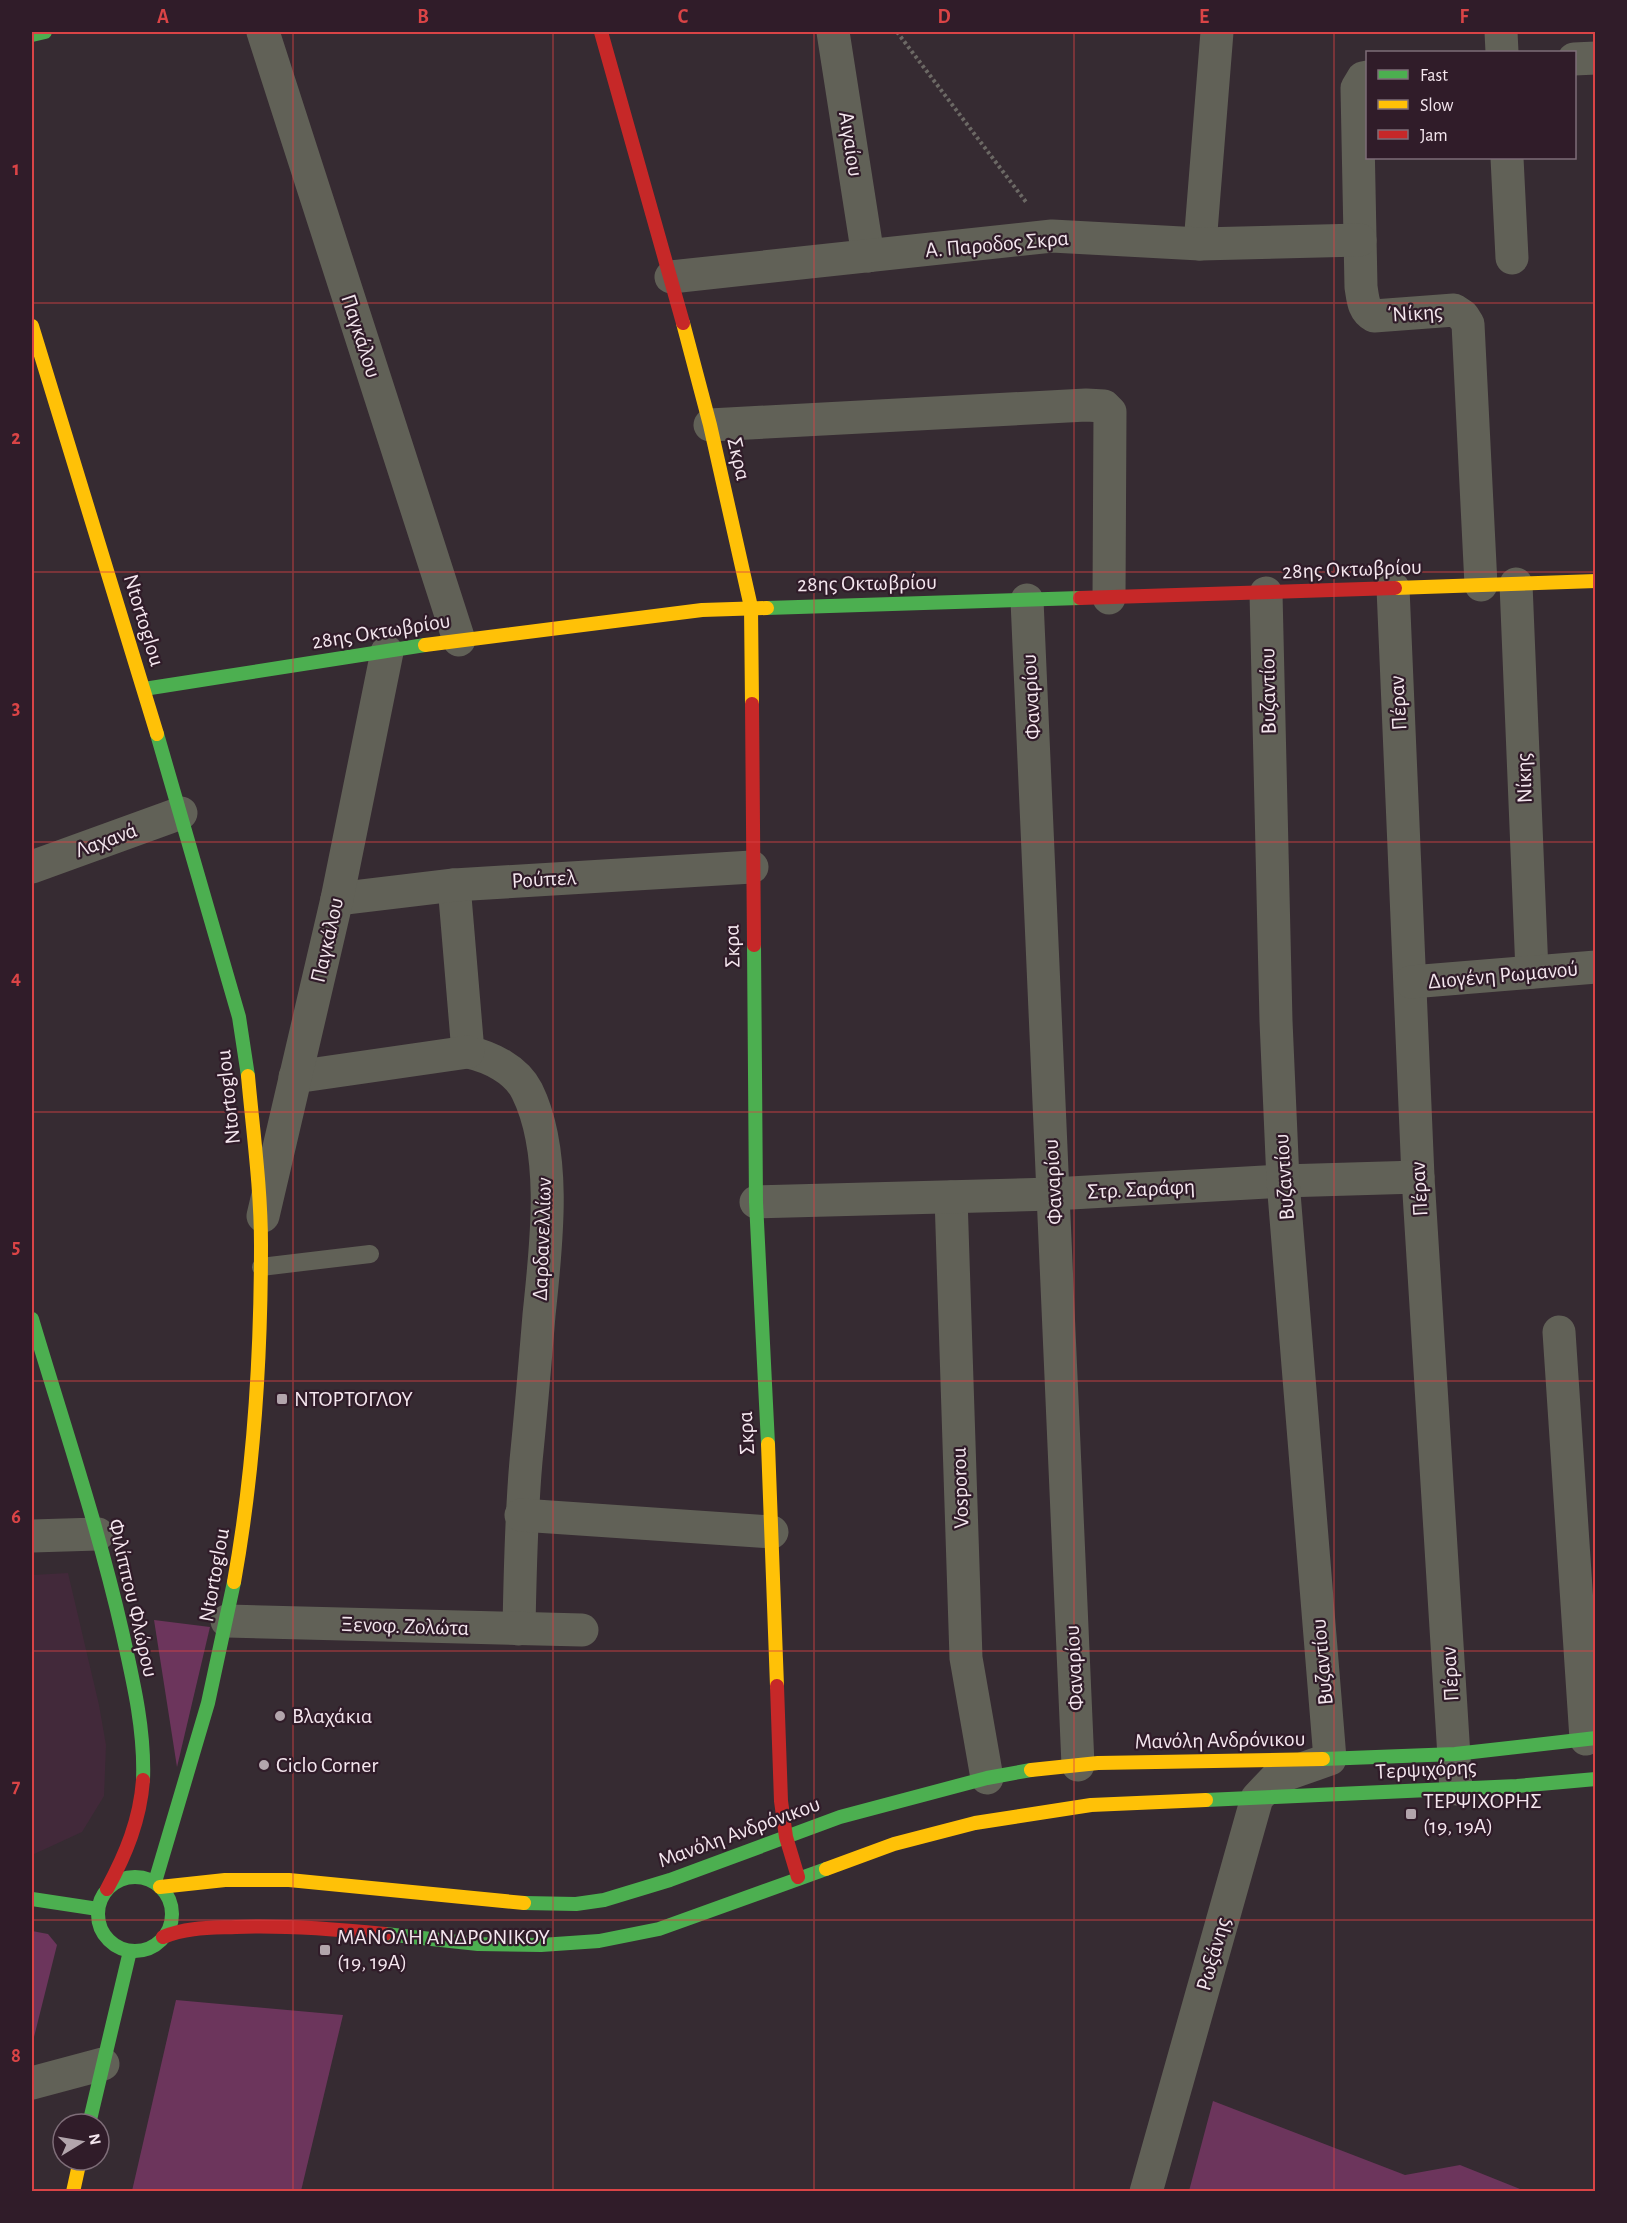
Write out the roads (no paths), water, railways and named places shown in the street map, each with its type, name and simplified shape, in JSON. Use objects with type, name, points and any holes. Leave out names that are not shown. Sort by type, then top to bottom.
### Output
[{"type":"street","points":[[32,35],[45,32]]},
{"type":"street","name":"Παγκάλου","points":[[263,32],[459,640]]},
{"type":"street","name":"Σκρα","points":[[601,32],[671,277],[710,425],[751,607],[756,1202],[782,1801],[786,1838],[798,1877]]},
{"type":"street","name":"Αιγαίου","points":[[833,32],[868,256]]},
{"type":"street","points":[[1200,244],[1217,32]]},
{"type":"street","points":[[1501,32],[1502,51]]},
{"type":"street","points":[[1576,58],[1596,58]]},
{"type":"street","name":"΄Νίκης","points":[[1365,78],[1357,88],[1361,287],[1368,312],[1377,316],[1454,310],[1463,316],[1468,324],[1481,585]]},
{"type":"street","points":[[1507,159],[1512,258]]},
{"type":"street","name":"Α. Παροδος Σκρα","points":[[671,277],[1052,236],[1200,244],[1360,240]]},
{"type":"street","name":"Ntortoglou","points":[[32,326],[182,813],[243,1035],[252,1109],[261,1227],[254,1447],[244,1525],[227,1621],[202,1725],[158,1884]]},
{"type":"street","points":[[710,425],[1086,405],[1104,406],[1110,412],[1109,598]]},
{"type":"street","name":"28ης Οκτωβρίου","points":[[144,689],[459,640],[661,614],[751,607],[1109,598],[1596,581]]},
{"type":"street","name":"Νίκης","points":[[1516,584],[1532,972]]},
{"type":"street","name":"Πέραν","points":[[1393,588],[1418,1177],[1456,1789]]},
{"type":"street","name":"Βυζαντίου","points":[[1266,593],[1276,1022],[1283,1181],[1330,1759]]},
{"type":"street","name":"Φαναρίου","points":[[1027,600],[1078,1765]]},
{"type":"street","name":"Παγκάλου","points":[[261,1227],[337,899],[387,652]]},
{"type":"street","name":"Λαχανά","points":[[32,867],[182,813]]},
{"type":"street","name":"Ρούπελ","points":[[337,899],[454,885],[752,867]]},
{"type":"street","points":[[296,1077],[468,1052],[454,885]]},
{"type":"street","name":"Διογένη Ρωμανού","points":[[1411,982],[1596,967]]},
{"type":"street","name":"Δαρδανελλίων","points":[[468,1052],[498,1063],[517,1077],[526,1090],[542,1135],[547,1198],[545,1251],[522,1515],[519,1629]]},
{"type":"street","name":"Στρ. Σαράφη","points":[[756,1202],[1053,1194],[1283,1181],[1418,1177]]},
{"type":"street","name":"Vosporou","points":[[951,1197],[966,1658],[987,1778]]},
{"type":"street","name":"Φιλίππου Φλώρου","points":[[32,1319],[98,1534],[134,1688],[143,1774],[142,1794],[135,1832],[108,1889]]},
{"type":"street","points":[[1558,1332],[1591,1739]]},
{"type":"street","points":[[522,1515],[772,1532]]},
{"type":"street","points":[[32,1536],[98,1534]]},
{"type":"street","name":"Ξενοφ. Ζολώτα","points":[[227,1621],[582,1630]]},
{"type":"street","name":"Τερψιχόρης","points":[[1330,1759],[1455,1754],[1591,1739]]},
{"type":"street","name":"Μανόλη Ανδρόνικου","points":[[158,1884],[278,1879],[517,1903],[576,1904],[635,1891],[840,1817],[987,1778],[1078,1765],[1330,1759]]},
{"type":"street","name":"Ρωξάνης","points":[[1146,2192],[1257,1798],[1276,1778],[1330,1759]]},
{"type":"street","name":"Τερψιχόρης","points":[[1257,1798],[1456,1789],[1596,1779]]},
{"type":"street","points":[[164,1937],[171,1923],[172,1914],[169,1898],[158,1884],[141,1876],[129,1877],[117,1881],[108,1889],[98,1909],[98,1922],[105,1936],[118,1947],[130,1951],[147,1949],[175,1932],[197,1928],[267,1926],[312,1927],[478,1944],[541,1945],[599,1941],[659,1929],[894,1844],[975,1823],[1091,1805],[1257,1798]]},
{"type":"street","points":[[32,1899],[98,1909]]},
{"type":"street","points":[[92,2112],[130,1951]]},
{"type":"street","points":[[32,2083],[103,2064]]},
{"type":"street","points":[[73,2192],[77,2172]]},
{"type":"lane","points":[[261,1267],[370,1254]]},
{"type":"place","name":"ΝΤΟΡΤΟΓΛΟΥ","points":[[282,1399]]},
{"type":"place","name":"Βλαχάκια","points":[[280,1716]]},
{"type":"place","name":"Ciclo Corner","points":[[264,1765]]},
{"type":"place","name":"ΤΕΡΨΙΧΟΡΗΣ (19, 19Α)","points":[[1411,1814]]},
{"type":"place","name":"ΜΑΝΟΛΗ ΑΝΔΡΟΝΙΚΟΥ (19, 19Α)","points":[[325,1950]]}]
